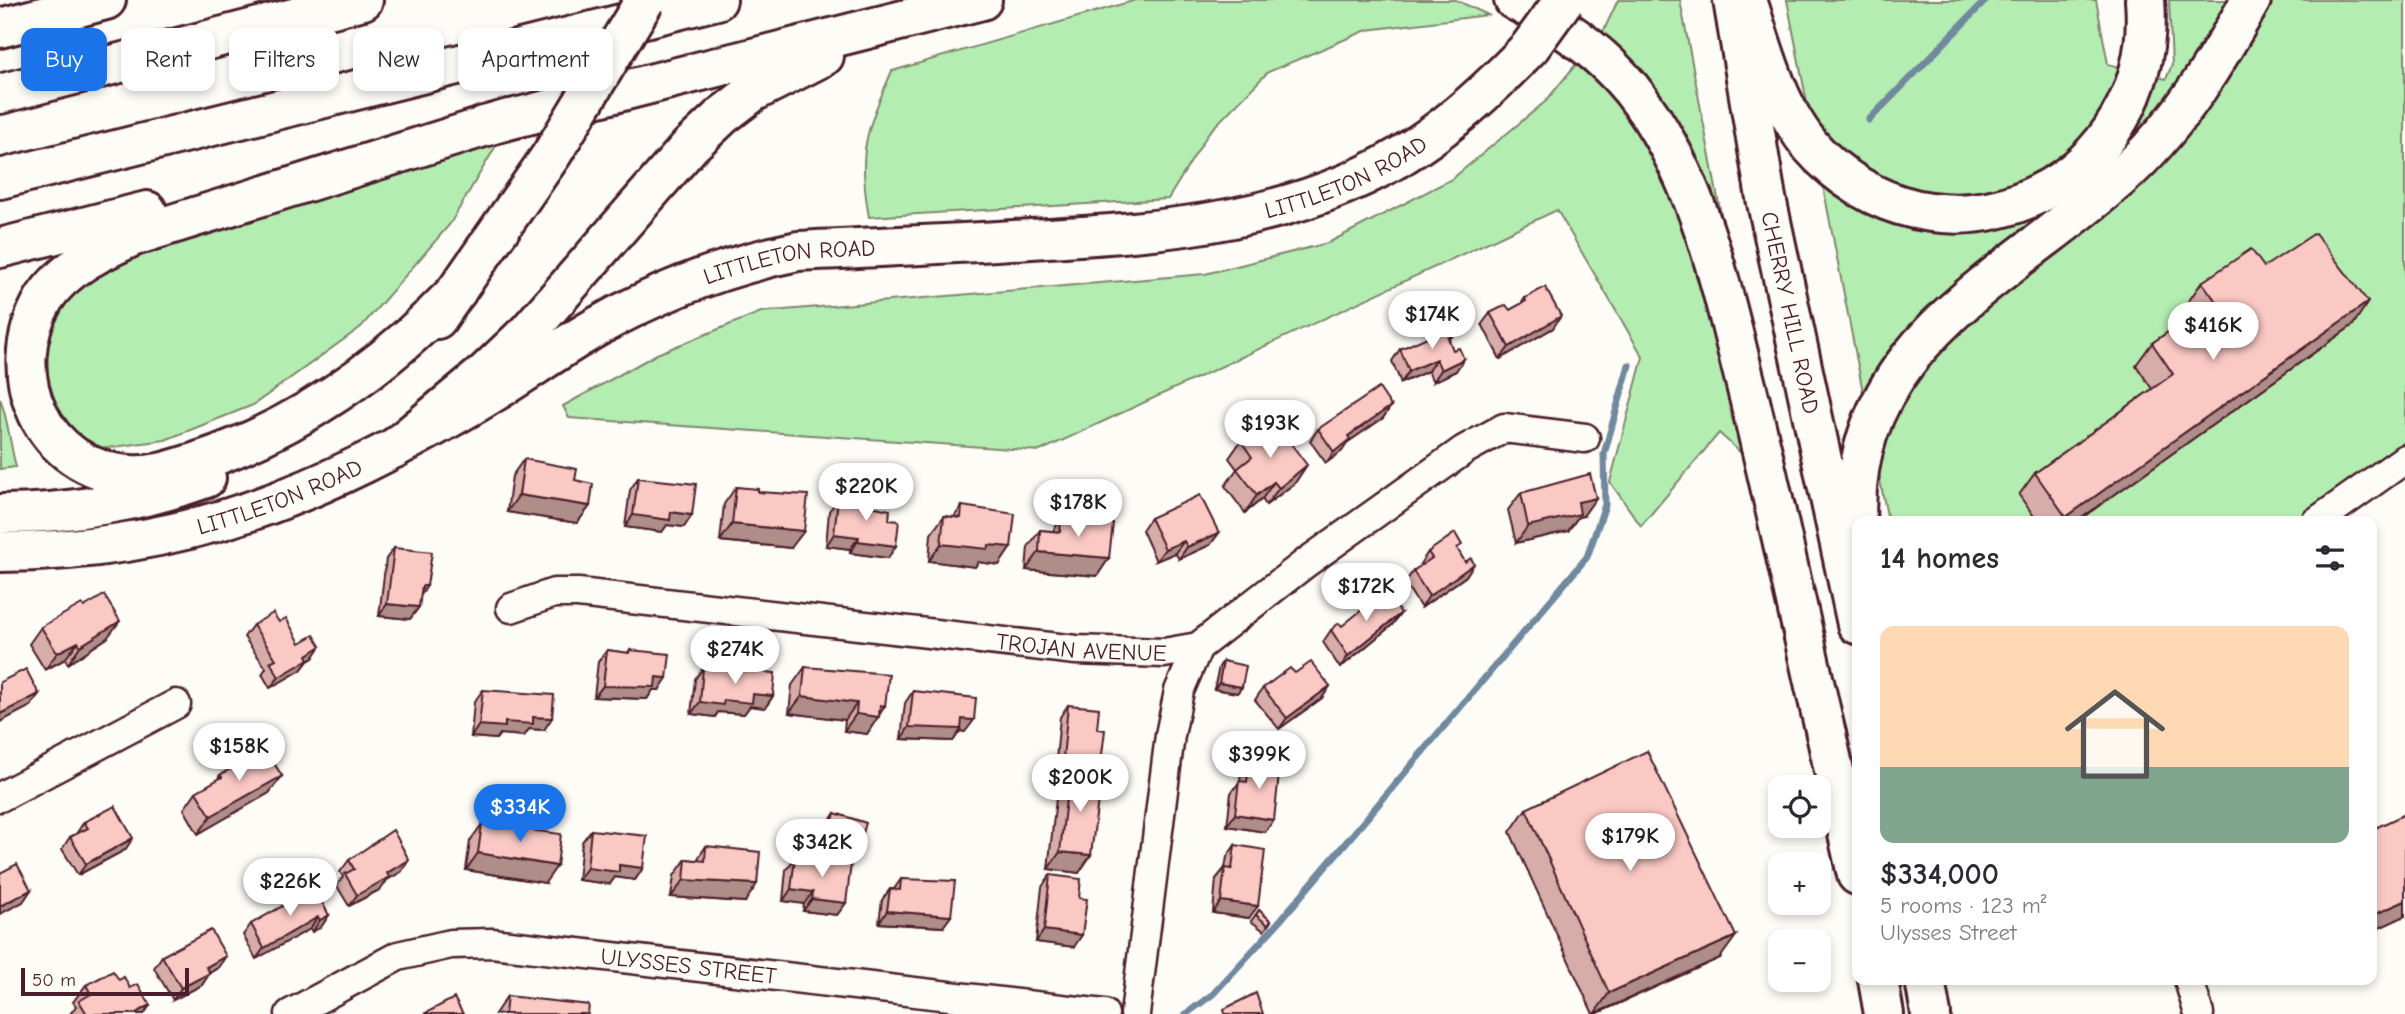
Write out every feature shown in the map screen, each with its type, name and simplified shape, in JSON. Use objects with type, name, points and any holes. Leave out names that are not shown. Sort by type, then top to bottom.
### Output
[{"type":"main road","points":[[0,28],[106,0]]},
{"type":"main road","points":[[0,94],[363,0]]},
{"type":"main road","name":"LITTLETON ROAD","points":[[0,514],[24,514],[154,494],[191,484],[266,454],[338,411],[370,387],[430,330],[552,154],[645,0]]},
{"type":"main road","points":[[0,179],[718,0]]},
{"type":"main road","points":[[0,248],[982,0]]},
{"type":"main road","points":[[1514,0],[1574,36],[1630,88],[1653,121],[1698,208],[1714,256],[1768,472],[1852,851]]},
{"type":"main road","name":"LITTLETON ROAD","points":[[0,552],[80,549],[179,533],[247,514],[319,487],[481,400],[600,325],[707,276],[758,259],[798,251],[1144,233],[1245,216],[1302,200],[1357,178],[1416,147],[1460,114],[1530,47],[1564,0]]},
{"type":"main road","name":"CHERRY HILL ROAD","points":[[1733,0],[1766,198],[1852,601]]},
{"type":"main road","points":[[1747,0],[1776,86],[1791,117],[1821,156],[1842,175],[1888,201],[1938,214],[1968,214],[2008,206],[2054,187],[2084,164],[2105,142],[2127,106],[2141,67],[2146,33],[2144,0]]},
{"type":"main road","points":[[1858,516],[1861,450],[1879,402],[1904,362],[1941,321],[1980,286],[2131,167],[2166,131],[2196,91],[2251,0]]},
{"type":"main road","points":[[395,448],[477,380],[528,332],[690,146],[723,115],[753,92],[887,24]]},
{"type":"main road","points":[[457,291],[424,324],[344,388],[302,415],[222,454],[164,473],[132,475],[107,472],[72,458],[60,449],[41,424],[27,390],[24,352],[37,311],[61,279],[108,248],[134,236],[509,119]]},
{"type":"main road","points":[[1879,985],[1884,1014]]},
{"type":"main road","points":[[1926,985],[1931,1014]]},
{"type":"street","name":"TROJAN AVENUE","points":[[511,608],[554,593],[578,593],[1076,650],[1164,653],[1198,647],[1307,562],[1464,450],[1504,429],[1586,438]]},
{"type":"street","points":[[2324,516],[2405,459]]},
{"type":"street","points":[[1135,1014],[1170,734],[1179,691],[1198,647]]},
{"type":"street","points":[[0,797],[176,705]]},
{"type":"street","name":"ULYSSES STREET","points":[[290,1014],[398,957],[451,944],[492,943],[1104,1014]]},
{"type":"street","points":[[2190,985],[2199,1014]]},
{"type":"green space","points":[[1136,0],[1456,0],[1488,15],[1367,30],[1268,72],[1209,132],[1168,199],[869,217],[864,175],[866,142],[892,71]]},
{"type":"green space","points":[[1618,0],[1680,0],[1769,466],[1741,453],[1719,433],[1641,526],[1610,482],[1643,357],[1557,210],[1040,451],[569,418],[563,406],[657,354],[761,312],[1205,274],[1328,243],[1452,179],[1546,101],[1604,30]]},
{"type":"green space","points":[[1787,0],[2096,0],[2108,64],[2166,79],[2172,65],[2169,0],[2405,0],[2405,448],[2316,516],[1887,516]]},
{"type":"green space","points":[[497,144],[450,224],[361,327],[253,405],[165,440],[85,451],[53,419],[36,375],[41,331],[65,292],[106,266],[181,235]]},
{"type":"green space","points":[[0,398],[16,467],[0,469]]},
{"type":"building","points":[[2315,233],[2368,302],[2065,516],[2035,473],[2173,374],[2152,343],[2215,300],[2202,282],[2251,249],[2264,267]]},
{"type":"building","points":[[1545,287],[1561,316],[1509,347],[1490,313],[1506,305],[1510,310]]},
{"type":"building","points":[[1450,327],[1453,335],[1448,338],[1453,350],[1459,348],[1464,359],[1441,370],[1436,359],[1409,371],[1400,349]]},
{"type":"building","points":[[1379,388],[1391,406],[1348,436],[1350,439],[1334,452],[1318,429]]},
{"type":"building","points":[[1266,422],[1277,437],[1283,433],[1307,465],[1279,488],[1274,482],[1257,495],[1237,469],[1252,457],[1241,441]]},
{"type":"building","points":[[524,459],[577,469],[575,480],[593,484],[590,506],[519,495]]},
{"type":"building","points":[[1590,474],[1596,498],[1578,502],[1580,514],[1528,526],[1521,493]]},
{"type":"building","points":[[638,478],[696,484],[692,515],[671,512],[670,520],[633,515]]},
{"type":"building","points":[[736,487],[758,489],[758,492],[808,495],[804,531],[732,524]]},
{"type":"building","points":[[1200,495],[1219,533],[1187,547],[1184,541],[1165,549],[1150,518]]},
{"type":"building","points":[[838,499],[890,510],[889,520],[899,521],[896,546],[858,541],[859,537],[834,534]]},
{"type":"building","points":[[962,506],[1015,514],[1011,547],[989,545],[988,549],[941,544],[944,516],[961,518]]},
{"type":"building","points":[[1061,519],[1113,523],[1109,558],[1039,552],[1040,530],[1060,532]]},
{"type":"building","points":[[1455,533],[1462,545],[1457,548],[1465,562],[1471,558],[1474,564],[1429,596],[1413,571],[1432,558],[1428,552]]},
{"type":"building","points":[[394,548],[432,552],[427,586],[422,586],[419,607],[387,604]]},
{"type":"building","points":[[1385,591],[1401,613],[1348,656],[1331,630],[1339,623],[1342,626]]},
{"type":"building","points":[[104,595],[120,621],[80,646],[78,642],[57,653],[41,627]]},
{"type":"building","points":[[273,613],[279,622],[286,618],[300,643],[314,635],[321,646],[307,655],[309,659],[279,677],[270,662],[276,659],[253,625]]},
{"type":"building","points":[[607,650],[670,654],[667,678],[656,677],[655,687],[603,686]]},
{"type":"building","points":[[1223,661],[1246,666],[1242,687],[1219,683]]},
{"type":"building","points":[[1311,662],[1330,686],[1287,718],[1263,688],[1290,668],[1295,673]]},
{"type":"building","points":[[805,667],[889,674],[885,706],[880,705],[879,717],[856,714],[857,703],[802,696]]},
{"type":"building","points":[[703,668],[775,673],[773,696],[753,694],[752,703],[724,700],[723,705],[700,702]]},
{"type":"building","points":[[26,669],[39,694],[0,714],[0,682]]},
{"type":"building","points":[[483,690],[554,695],[552,718],[533,717],[533,724],[505,722],[505,727],[479,725]]},
{"type":"building","points":[[913,691],[976,698],[974,720],[962,719],[961,729],[909,727]]},
{"type":"building","points":[[1068,705],[1099,708],[1097,729],[1105,730],[1101,763],[1063,759]]},
{"type":"building","points":[[265,749],[282,776],[211,816],[196,792]]},
{"type":"building","points":[[1647,751],[1736,936],[1609,993],[1526,809]]},
{"type":"building","points":[[1250,760],[1280,765],[1274,820],[1235,814],[1239,781],[1247,782]]},
{"type":"building","points":[[1069,772],[1101,776],[1091,855],[1060,852]]},
{"type":"building","points":[[115,806],[133,838],[86,864],[70,837],[88,828],[84,822]]},
{"type":"building","points":[[835,813],[866,823],[862,836],[831,827]]},
{"type":"building","points":[[2405,814],[2405,901],[2377,913],[2377,827]]},
{"type":"building","points":[[482,824],[561,834],[557,866],[478,853]]},
{"type":"building","points":[[393,830],[409,860],[387,873],[389,877],[357,895],[345,874],[354,869],[349,860]]},
{"type":"building","points":[[591,830],[647,836],[643,868],[619,865],[619,872],[587,868]]},
{"type":"building","points":[[1235,845],[1265,850],[1258,906],[1221,901],[1225,868],[1232,869]]},
{"type":"building","points":[[706,846],[760,852],[757,884],[684,880],[686,859],[705,861]]},
{"type":"building","points":[[795,858],[851,864],[846,903],[812,899],[813,892],[791,889]]},
{"type":"building","points":[[17,864],[31,890],[0,906],[0,873]]},
{"type":"building","points":[[1050,875],[1081,879],[1079,898],[1087,899],[1082,935],[1044,930]]},
{"type":"building","points":[[901,879],[955,881],[951,916],[887,911],[890,889],[900,890]]},
{"type":"building","points":[[314,888],[329,915],[320,920],[318,917],[264,948],[251,924]]},
{"type":"building","points":[[1259,910],[1271,921],[1268,925],[1256,915]]},
{"type":"building","points":[[211,930],[226,956],[206,967],[210,973],[181,988],[162,956]]},
{"type":"building","points":[[113,971],[119,980],[124,977],[130,988],[138,984],[150,1005],[134,1014],[87,1014],[79,1001],[91,994],[86,985]]},
{"type":"building","points":[[1256,993],[1263,1014],[1225,1014],[1224,1009]]},
{"type":"building","points":[[507,996],[589,1005],[588,1014],[505,1014]]},
{"type":"building","points":[[454,998],[463,1014],[424,1014]]},
{"type":"waterway","points":[[1869,120],[1986,0]]},
{"type":"waterway","points":[[1186,1014],[1213,994],[1278,923],[1587,557],[1605,505],[1604,454],[1629,365]]}]
